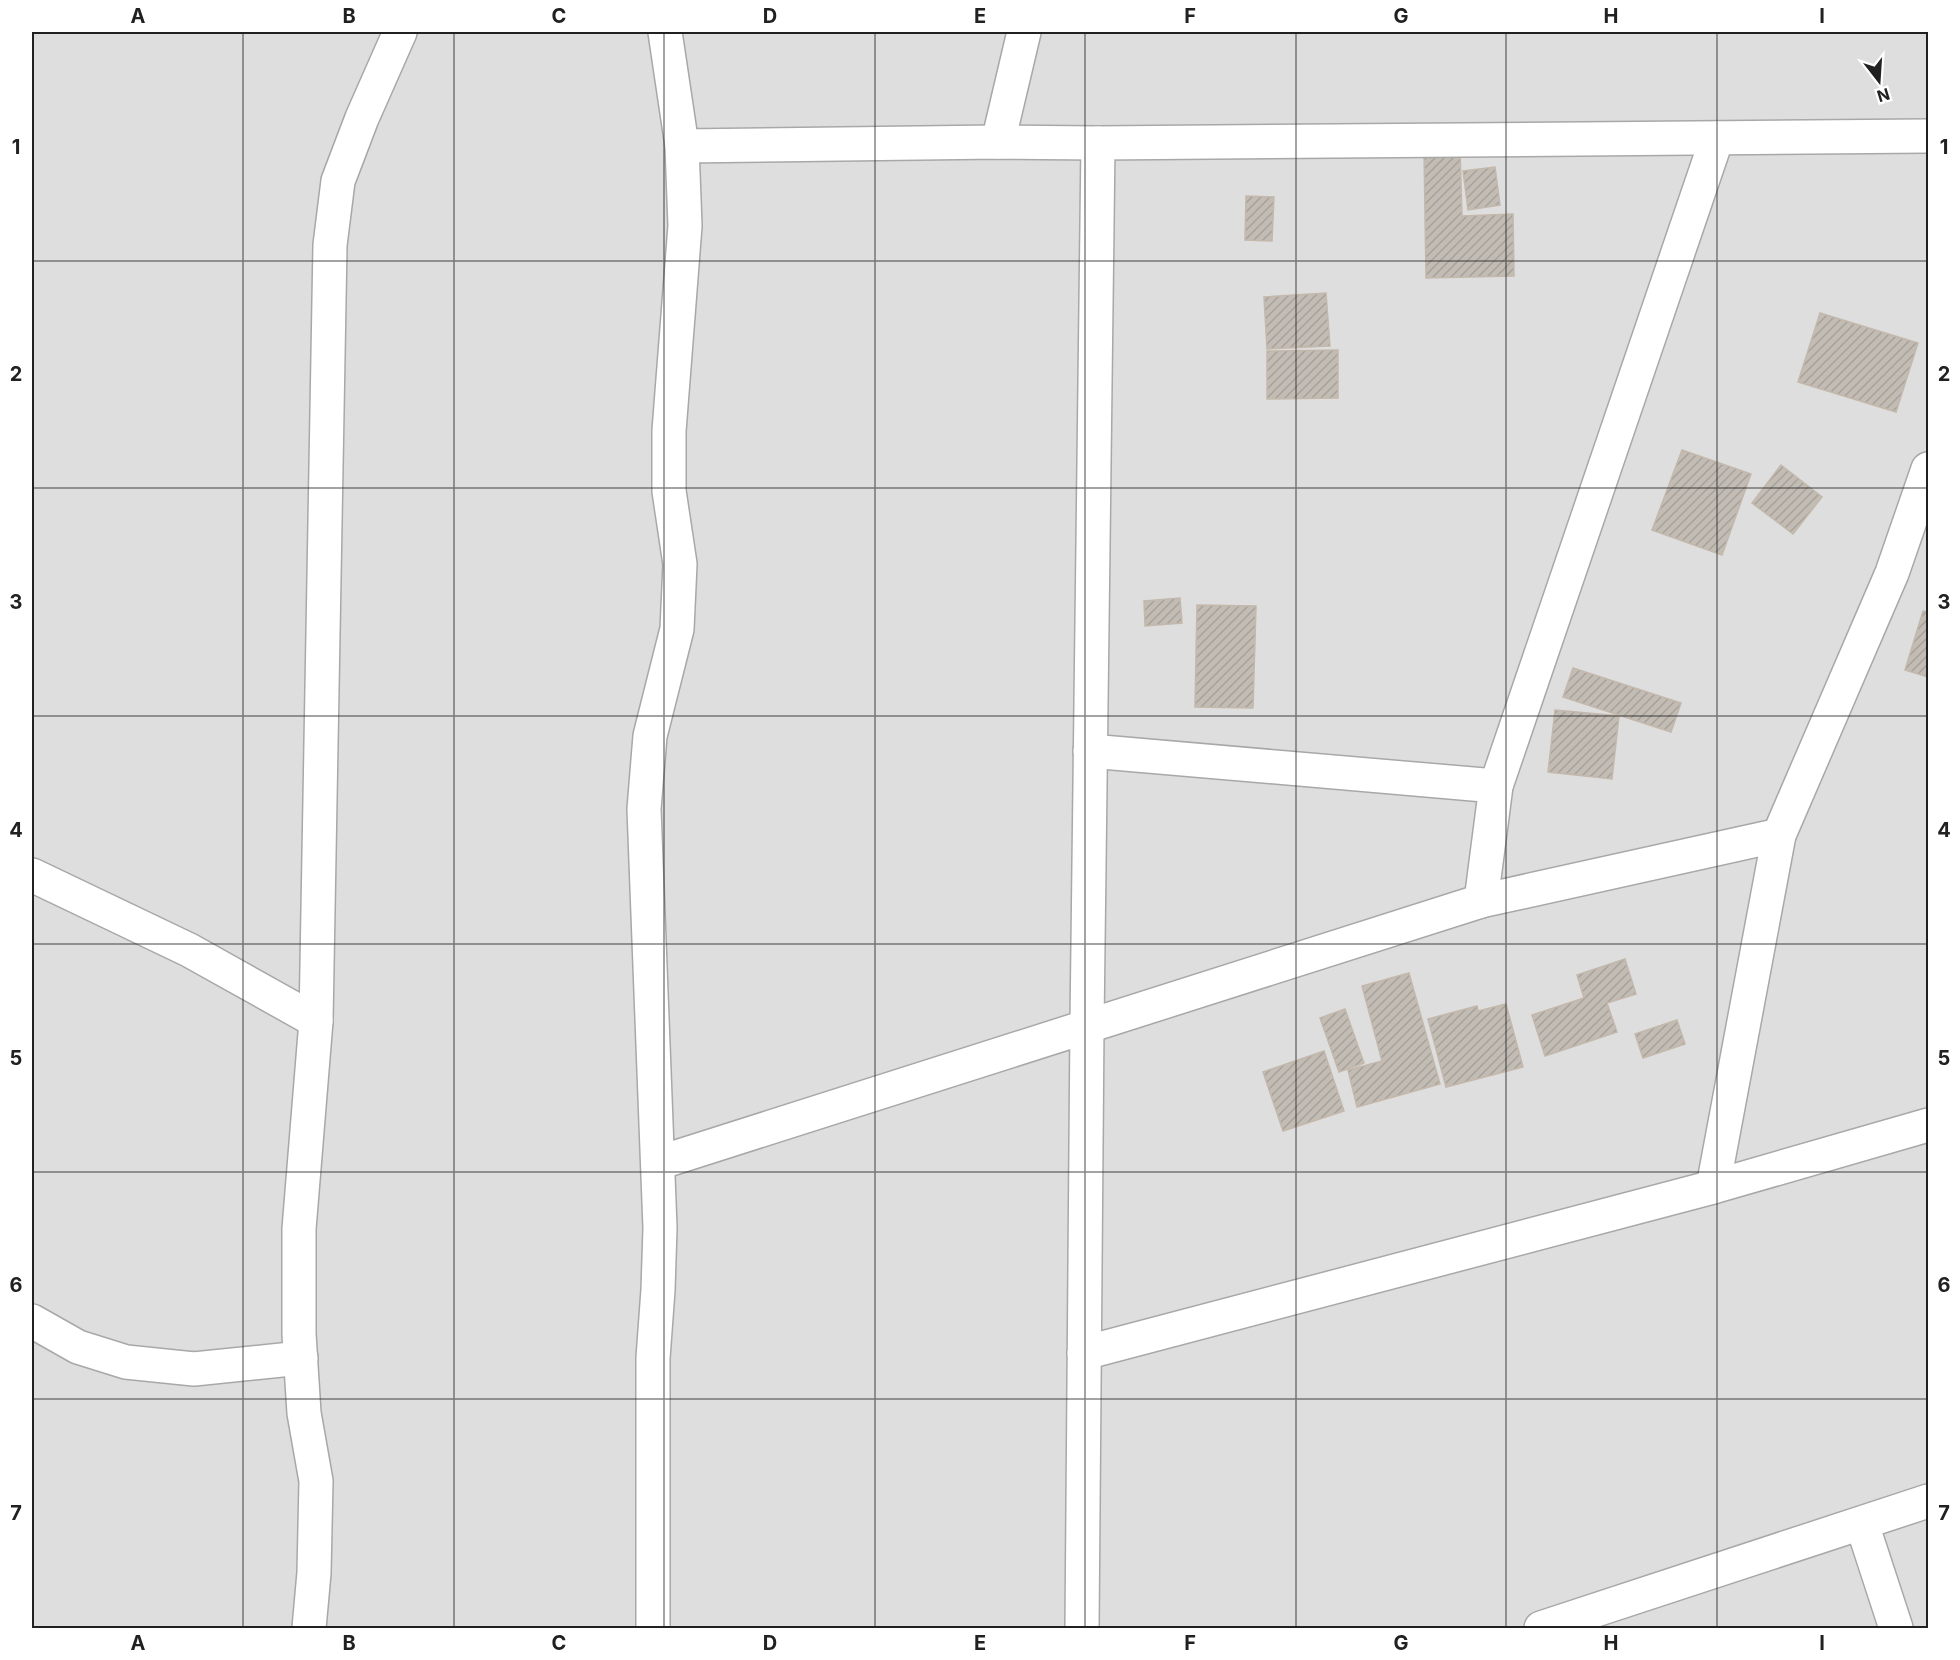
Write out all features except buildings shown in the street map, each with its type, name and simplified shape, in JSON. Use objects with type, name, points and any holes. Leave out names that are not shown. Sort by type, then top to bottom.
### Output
[{"type":"street","points":[[309,1629],[314,1573],[315,1481],[304,1413],[299,1228],[316,1021],[330,245],[338,181],[362,118],[400,32]]},
{"type":"street","points":[[653,1629],[653,1358],[660,1228],[644,810],[650,736],[677,629],[680,564],[669,491],[669,431],[685,226],[682,146],[665,32]]},
{"type":"street","points":[[998,142],[1024,32]]},
{"type":"street","points":[[682,146],[1929,136]]},
{"type":"street","points":[[1481,901],[1496,786],[1718,138]]},
{"type":"street","points":[[1082,1629],[1098,143]]},
{"type":"street","points":[[1713,1186],[1779,835],[1892,573],[1929,469]]},
{"type":"street","points":[[1090,751],[1496,786]]},
{"type":"street","points":[[658,1163],[1481,901],[1779,835]]},
{"type":"street","points":[[32,875],[189,950],[316,1021]]},
{"type":"street","points":[[1084,1353],[1713,1186],[1929,1125]]},
{"type":"street","points":[[32,1321],[78,1347],[126,1362],[194,1369],[301,1358]]},
{"type":"street","points":[[1541,1629],[1929,1501]]},
{"type":"street","points":[[1862,1524],[1896,1629]]},
{"type":"shaded area","points":[[32,32],[1928,32],[1928,1628],[32,1628]]}]
